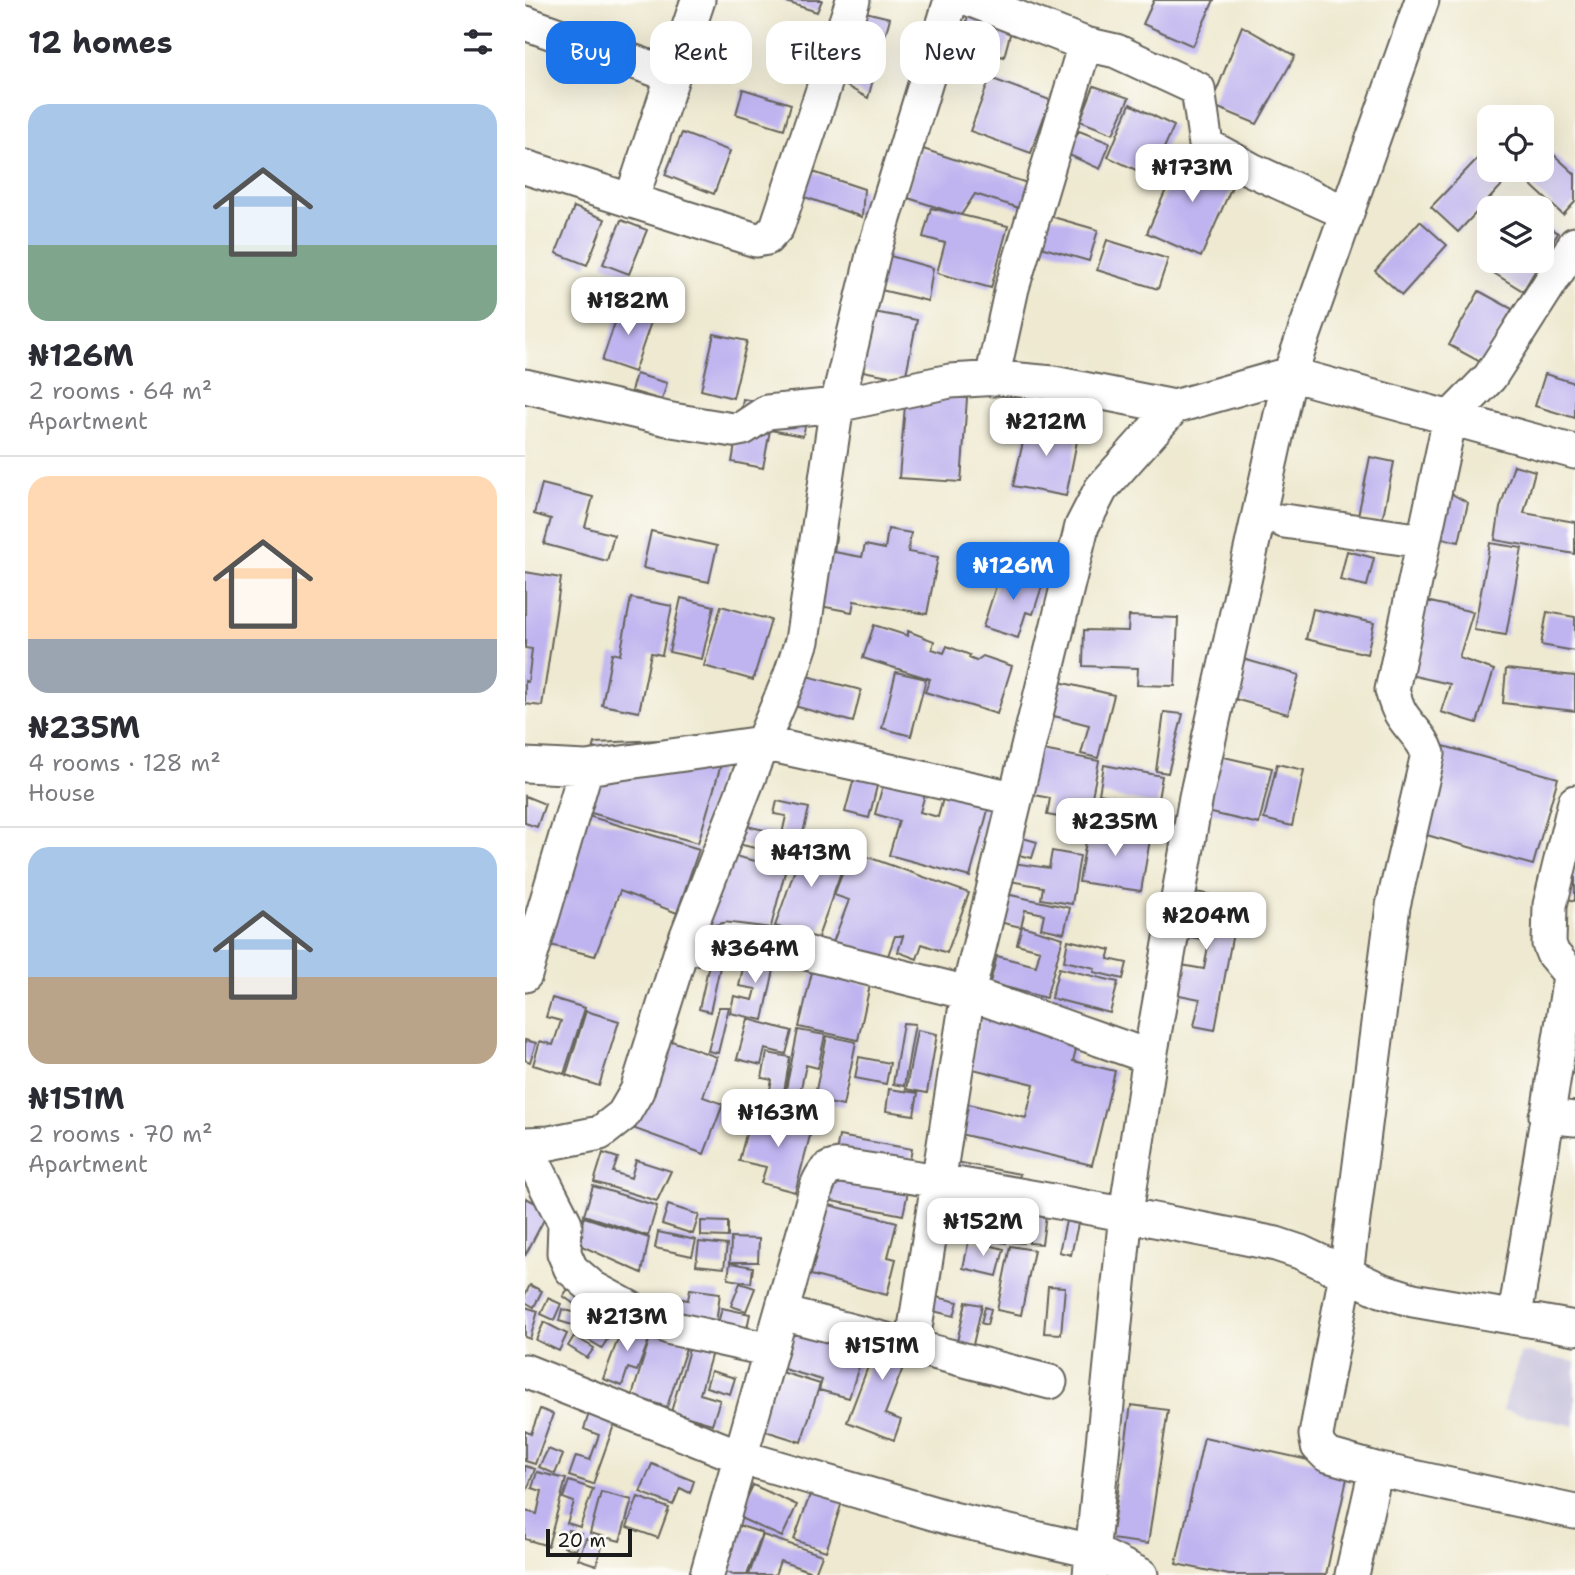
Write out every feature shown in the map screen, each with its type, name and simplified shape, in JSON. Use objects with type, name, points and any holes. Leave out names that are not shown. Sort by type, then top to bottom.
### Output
[{"type":"street","points":[[690,21],[698,0]]},
{"type":"street","points":[[525,167],[756,240],[767,238],[777,227],[852,0]]},
{"type":"street","points":[[771,1350],[671,1328],[593,1288],[571,1269],[564,1253],[565,1223],[525,1145],[600,1133],[623,1115],[637,1091],[681,951],[802,641],[837,405],[874,251],[951,0]]},
{"type":"street","points":[[972,0],[1085,44],[1116,51],[1198,89],[1206,145],[1252,170],[1347,213]]},
{"type":"street","points":[[1091,1563],[1126,1213],[1150,1057],[1196,797],[1290,374],[1422,0]]},
{"type":"street","points":[[525,23],[650,68]]},
{"type":"street","points":[[992,379],[1012,288],[1085,44]]},
{"type":"street","points":[[631,201],[668,84]]},
{"type":"street","points":[[1575,244],[1490,377],[1450,418],[1423,541],[1392,690],[1399,710],[1424,740],[1428,754],[1393,906],[1346,1274],[1316,1434],[1318,1446],[1327,1455],[1376,1469],[1575,1512]]},
{"type":"street","points":[[525,386],[672,420],[733,430],[743,428],[767,412],[837,405],[950,381],[992,379],[1053,383],[1174,407],[1290,374],[1575,452]]},
{"type":"street","points":[[912,1348],[968,993],[1082,526],[1101,489],[1174,407]]},
{"type":"street","points":[[1284,521],[1423,541]]},
{"type":"street","points":[[525,765],[586,768],[762,743],[1014,798]]},
{"type":"street","points":[[525,975],[586,768]]},
{"type":"street","points":[[1515,1317],[1561,1117],[1569,973],[1553,954],[1549,944],[1550,905],[1575,802]]},
{"type":"street","points":[[681,951],[727,940],[782,947],[968,993],[1150,1057]]},
{"type":"street","points":[[707,1575],[817,1186],[822,1174],[829,1167],[841,1166],[937,1180],[1126,1213],[1276,1244],[1381,1290],[1413,1300],[1575,1328]]},
{"type":"street","points":[[782,1313],[1050,1382]]},
{"type":"street","points":[[525,1371],[741,1457],[953,1519],[1091,1563],[1141,1575]]},
{"type":"street","points":[[1352,1575],[1376,1469]]},
{"type":"shaded area","points":[[1521,1352],[1575,1362],[1575,1426],[1502,1410]]},
{"type":"building","points":[[780,0],[822,0],[817,12]]},
{"type":"building","points":[[1154,0],[1214,0],[1193,46],[1143,24]]},
{"type":"building","points":[[861,11],[890,18],[886,33],[886,21],[858,21]]},
{"type":"building","points":[[968,16],[988,21],[967,21]]},
{"type":"building","points":[[1000,24],[1012,27],[1004,57],[1000,56]]},
{"type":"building","points":[[1242,26],[1295,56],[1257,124],[1211,105]]},
{"type":"building","points":[[1000,82],[1050,100],[1031,153],[970,131],[988,84],[1000,84]]},
{"type":"building","points":[[843,84],[872,84],[868,98]]},
{"type":"building","points":[[1094,86],[1129,98],[1113,134],[1080,121]]},
{"type":"building","points":[[743,89],[791,104],[784,129],[736,114]]},
{"type":"building","points":[[1130,104],[1174,126],[1151,177],[1108,157]]},
{"type":"building","points":[[1079,131],[1110,143],[1100,169],[1067,154]]},
{"type":"building","points":[[682,133],[730,151],[714,194],[665,175]]},
{"type":"building","points":[[920,148],[1030,184],[1022,209],[975,194],[961,215],[905,197]]},
{"type":"building","points":[[1183,151],[1237,175],[1201,257],[1147,233]]},
{"type":"building","points":[[1554,155],[1575,174],[1575,202],[1563,215],[1554,207],[1554,196],[1543,196],[1528,182],[1554,182]]},
{"type":"building","points":[[1477,159],[1477,182],[1503,184],[1492,196],[1477,196],[1477,212],[1458,232],[1431,207]]},
{"type":"building","points":[[807,170],[864,189],[862,217],[799,195]]},
{"type":"building","points":[[574,207],[605,219],[587,265],[556,253]]},
{"type":"building","points":[[931,208],[1008,226],[991,288],[937,273],[945,243],[923,237]]},
{"type":"building","points":[[1039,213],[1098,230],[1089,261],[1030,244]]},
{"type":"building","points":[[621,220],[647,230],[629,274],[603,264]]},
{"type":"building","points":[[1420,221],[1447,245],[1402,295],[1375,271]]},
{"type":"building","points":[[1107,240],[1168,259],[1158,289],[1097,270]]},
{"type":"building","points":[[876,252],[933,268],[928,301],[868,287]]},
{"type":"building","points":[[1494,273],[1534,273],[1523,291]]},
{"type":"building","points":[[1479,291],[1512,309],[1482,363],[1449,345]]},
{"type":"building","points":[[622,302],[654,313],[634,372],[602,361]]},
{"type":"building","points":[[863,310],[917,320],[905,379],[852,369]]},
{"type":"building","points":[[714,334],[747,341],[733,398],[701,390]]},
{"type":"building","points":[[636,374],[667,383],[662,400],[631,391]]},
{"type":"building","points":[[1545,374],[1575,383],[1575,418],[1535,406]]},
{"type":"building","points":[[906,393],[967,398],[961,482],[899,478]]},
{"type":"building","points":[[743,399],[808,411],[803,436],[770,430],[763,468],[732,462]]},
{"type":"building","points":[[1028,420],[1079,431],[1066,496],[1013,486]]},
{"type":"building","points":[[1370,457],[1394,462],[1382,521],[1358,516]]},
{"type":"building","points":[[1514,465],[1535,471],[1524,513],[1575,522],[1575,554],[1495,540],[1500,508]]},
{"type":"building","points":[[542,484],[593,497],[585,527],[614,535],[607,561],[544,544],[551,519],[534,514]]},
{"type":"building","points":[[1443,489],[1468,503],[1459,542],[1433,536]]},
{"type":"building","points":[[888,529],[911,533],[908,552],[938,557],[927,614],[854,601],[852,612],[810,604],[823,534],[836,537],[834,552],[862,557],[865,545],[885,549]]},
{"type":"building","points":[[651,531],[717,546],[709,582],[643,568]]},
{"type":"building","points":[[1490,543],[1522,548],[1506,635],[1474,630]]},
{"type":"building","points":[[1347,551],[1374,558],[1367,586],[1340,580]]},
{"type":"building","points":[[1002,567],[1044,580],[1033,614],[1026,612],[1018,638],[983,627]]},
{"type":"building","points":[[525,572],[561,578],[542,706],[525,704],[525,681],[528,682],[532,649],[525,648]]},
{"type":"building","points":[[631,598],[672,606],[662,655],[651,653],[639,712],[602,705],[612,653],[620,655]]},
{"type":"building","points":[[681,598],[714,606],[702,659],[669,652]]},
{"type":"building","points":[[1422,600],[1473,612],[1459,658],[1494,670],[1477,723],[1441,712],[1450,684],[1405,674]]},
{"type":"building","points":[[721,606],[771,620],[753,680],[704,666]]},
{"type":"building","points":[[1313,609],[1374,623],[1367,654],[1306,639]]},
{"type":"building","points":[[1547,612],[1575,617],[1575,651],[1541,645]]},
{"type":"building","points":[[1129,616],[1178,618],[1175,686],[1137,685],[1138,668],[1083,666],[1084,630],[1128,631]]},
{"type":"building","points":[[874,625],[908,636],[908,631],[934,641],[932,649],[944,653],[947,646],[970,655],[969,658],[976,661],[983,656],[1012,666],[997,714],[925,692],[930,679],[863,658]]},
{"type":"building","points":[[1243,659],[1299,675],[1288,714],[1231,698]]},
{"type":"building","points":[[1506,669],[1575,676],[1575,711],[1503,703]]},
{"type":"building","points":[[896,672],[926,679],[911,736],[882,728]]},
{"type":"building","points":[[795,673],[861,690],[853,722],[787,704]]},
{"type":"building","points":[[1047,679],[1114,695],[1098,758],[1081,754],[1089,725],[1054,716],[1049,736],[1034,732]]},
{"type":"building","points":[[1164,712],[1183,714],[1168,773],[1156,771]]},
{"type":"building","points":[[660,740],[723,758],[698,843],[577,809],[595,743]]},
{"type":"building","points":[[1440,745],[1558,778],[1533,865],[1416,832]]},
{"type":"building","points":[[1033,748],[1099,761],[1087,822],[1047,815],[1050,798],[1024,793]]},
{"type":"building","points":[[861,752],[884,758],[869,818],[845,812]]},
{"type":"building","points":[[891,755],[933,766],[920,812],[938,817],[950,772],[995,784],[970,877],[889,855],[899,821],[875,814]]},
{"type":"building","points":[[1215,755],[1272,768],[1259,824],[1203,811]]},
{"type":"building","points":[[1277,764],[1304,770],[1292,826],[1264,819]]},
{"type":"building","points":[[1104,765],[1162,776],[1157,805],[1099,794]]},
{"type":"building","points":[[525,796],[545,804],[537,827],[525,823]]},
{"type":"building","points":[[777,801],[809,808],[797,858],[734,843],[738,824],[782,834],[786,816],[774,814]]},
{"type":"building","points":[[578,813],[699,849],[677,913],[620,891],[595,956],[538,942]]},
{"type":"building","points":[[1089,824],[1151,834],[1141,891],[1079,882]]},
{"type":"building","points":[[1019,837],[1037,842],[1032,858],[1014,854]]},
{"type":"building","points":[[806,838],[848,852],[817,940],[775,926]]},
{"type":"building","points":[[851,851],[969,893],[947,953],[922,944],[917,959],[898,952],[903,936],[895,936],[885,964],[832,945],[849,900],[834,895]]},
{"type":"building","points":[[1052,851],[1080,856],[1072,904],[1041,899],[1043,887],[1010,881],[1013,863],[1049,868]]},
{"type":"building","points":[[734,856],[786,868],[767,942],[706,925]]},
{"type":"building","points":[[1571,873],[1575,874],[1575,901],[1565,898]]},
{"type":"building","points":[[1185,890],[1239,900],[1215,1030],[1194,1026],[1200,999],[1169,993],[1175,964],[1204,969],[1209,940],[1176,935]]},
{"type":"building","points":[[1006,894],[1070,908],[1064,933],[1041,928],[1044,914],[1025,910],[1021,927],[999,922]]},
{"type":"building","points":[[1022,926],[1063,938],[1046,998],[990,983],[997,956],[1036,966],[1040,950],[1017,944]]},
{"type":"building","points":[[1068,940],[1111,950],[1108,959],[1127,963],[1123,979],[1094,972],[1095,968],[1064,961]]},
{"type":"building","points":[[747,950],[777,956],[763,1020],[730,1013],[734,996],[753,1000],[756,989],[739,986]]},
{"type":"building","points":[[711,955],[722,958],[710,1012],[699,1009]]},
{"type":"building","points":[[1059,968],[1118,982],[1110,1013],[1051,998]]},
{"type":"building","points":[[812,972],[870,985],[858,1040],[799,1027]]},
{"type":"building","points":[[552,998],[585,1008],[564,1074],[533,1065],[540,1041],[553,1045],[561,1021],[546,1017]]},
{"type":"building","points":[[719,1007],[729,1007],[718,1053],[708,1051]]},
{"type":"building","points":[[984,1007],[1081,1030],[1073,1061],[1115,1071],[1092,1165],[956,1133],[964,1103],[1026,1118],[1034,1084],[969,1068]]},
{"type":"building","points":[[586,1011],[619,1021],[599,1086],[566,1075]]},
{"type":"building","points":[[748,1019],[792,1031],[786,1054],[765,1049],[761,1065],[737,1059]]},
{"type":"building","points":[[903,1023],[915,1024],[904,1086],[893,1084]]},
{"type":"building","points":[[798,1030],[825,1035],[818,1068],[806,1065],[799,1097],[785,1094]]},
{"type":"building","points":[[917,1030],[937,1034],[927,1093],[906,1089]]},
{"type":"building","points":[[649,1033],[717,1057],[703,1097],[723,1104],[704,1154],[616,1122]]},
{"type":"building","points":[[827,1036],[856,1042],[843,1106],[814,1100]]},
{"type":"building","points":[[525,1040],[536,1043],[530,1062],[525,1060]]},
{"type":"building","points":[[767,1053],[790,1057],[783,1097],[769,1094],[772,1080],[762,1078]]},
{"type":"building","points":[[859,1057],[890,1063],[886,1084],[855,1078]]},
{"type":"building","points":[[889,1089],[918,1093],[914,1115],[886,1111]]},
{"type":"building","points":[[784,1113],[814,1121],[795,1192],[761,1183],[766,1167],[739,1161],[751,1115],[782,1123]]},
{"type":"building","points":[[839,1136],[912,1149],[905,1186],[909,1187],[903,1215],[827,1200]]},
{"type":"building","points":[[603,1153],[618,1158],[613,1172],[631,1178],[636,1160],[671,1171],[657,1201],[594,1182]]},
{"type":"building","points":[[956,1162],[1020,1174],[1006,1243],[937,1229]]},
{"type":"building","points":[[593,1186],[657,1206],[648,1236],[584,1215]]},
{"type":"building","points":[[526,1198],[549,1210],[525,1256],[525,1201]]},
{"type":"building","points":[[668,1205],[699,1215],[693,1234],[662,1224]]},
{"type":"building","points":[[829,1205],[897,1222],[888,1257],[896,1259],[887,1295],[811,1275]]},
{"type":"building","points":[[1016,1209],[1028,1210],[1023,1243],[1012,1242]]},
{"type":"building","points":[[1032,1213],[1046,1215],[1042,1244],[1029,1243]]},
{"type":"building","points":[[584,1217],[649,1238],[642,1273],[575,1243]]},
{"type":"building","points":[[701,1221],[728,1222],[728,1237],[701,1236]]},
{"type":"building","points":[[1066,1221],[1078,1224],[1071,1255],[1059,1252]]},
{"type":"building","points":[[658,1232],[696,1240],[692,1256],[655,1248]]},
{"type":"building","points":[[731,1238],[759,1239],[758,1262],[730,1262]]},
{"type":"building","points":[[969,1240],[1004,1249],[997,1276],[963,1268]]},
{"type":"building","points":[[699,1242],[727,1245],[724,1268],[696,1265]]},
{"type":"building","points":[[1010,1246],[1034,1250],[1021,1315],[997,1310]]},
{"type":"building","points":[[730,1263],[753,1267],[751,1283],[728,1279]]},
{"type":"building","points":[[740,1283],[755,1288],[746,1311],[731,1306]]},
{"type":"building","points":[[530,1285],[542,1291],[534,1307],[525,1302]]},
{"type":"building","points":[[1048,1286],[1065,1287],[1061,1334],[1044,1333]]},
{"type":"building","points":[[568,1289],[590,1304],[584,1311],[563,1296]]},
{"type":"building","points":[[690,1289],[720,1293],[716,1324],[679,1318],[682,1299],[688,1300]]},
{"type":"building","points":[[932,1296],[958,1302],[954,1316],[929,1310]]},
{"type":"building","points":[[598,1297],[617,1311],[608,1323],[589,1310]]},
{"type":"building","points":[[548,1298],[561,1304],[554,1320],[541,1314]]},
{"type":"building","points":[[789,1301],[872,1325],[849,1398],[819,1390],[822,1380],[770,1365]]},
{"type":"building","points":[[966,1302],[982,1305],[972,1349],[956,1346]]},
{"type":"building","points":[[525,1307],[538,1311],[530,1339],[525,1337]]},
{"type":"building","points":[[985,1307],[991,1309],[987,1325],[981,1323]]},
{"type":"building","points":[[722,1308],[750,1314],[746,1333],[717,1327]]},
{"type":"building","points":[[562,1309],[583,1315],[579,1327],[559,1321]]},
{"type":"building","points":[[590,1319],[611,1333],[602,1348],[580,1335]]},
{"type":"building","points":[[544,1322],[567,1334],[559,1351],[536,1340]]},
{"type":"building","points":[[885,1322],[916,1334],[885,1414],[901,1420],[894,1440],[847,1422]]},
{"type":"building","points":[[624,1323],[652,1332],[637,1371],[628,1368],[622,1386],[603,1379]]},
{"type":"building","points":[[652,1331],[688,1342],[667,1407],[632,1396]]},
{"type":"building","points":[[574,1336],[594,1348],[587,1358],[568,1346]]},
{"type":"building","points":[[692,1339],[714,1345],[700,1394],[720,1400],[712,1424],[671,1412]]},
{"type":"building","points":[[775,1370],[820,1384],[801,1442],[756,1428]]},
{"type":"building","points":[[711,1371],[735,1378],[730,1394],[706,1387]]},
{"type":"building","points":[[1131,1405],[1168,1410],[1148,1544],[1111,1539]]},
{"type":"building","points":[[540,1409],[553,1414],[535,1464],[525,1461],[525,1431],[531,1434]]},
{"type":"building","points":[[589,1413],[615,1422],[593,1484],[569,1476],[576,1456],[590,1460],[599,1435],[584,1429]]},
{"type":"building","points":[[1204,1437],[1349,1469],[1326,1575],[1229,1575],[1176,1564]]},
{"type":"building","points":[[548,1449],[563,1455],[555,1474],[539,1467]]},
{"type":"building","points":[[652,1464],[694,1481],[690,1493],[680,1488],[673,1505],[640,1492]]},
{"type":"building","points":[[525,1466],[535,1469],[525,1495]]},
{"type":"building","points":[[537,1472],[566,1479],[548,1546],[525,1539],[525,1511],[537,1514],[542,1491],[532,1488]]},
{"type":"building","points":[[569,1481],[593,1489],[580,1527],[567,1523],[574,1502],[563,1498]]},
{"type":"building","points":[[753,1485],[797,1505],[782,1537],[738,1517]]},
{"type":"building","points":[[812,1489],[843,1499],[826,1551],[794,1540]]},
{"type":"building","points":[[601,1492],[632,1500],[620,1541],[590,1533]]},
{"type":"building","points":[[638,1497],[669,1508],[658,1538],[627,1527]]},
{"type":"building","points":[[729,1522],[762,1533],[747,1575],[734,1575],[714,1568]]},
{"type":"building","points":[[568,1530],[581,1533],[576,1550],[564,1547]]},
{"type":"building","points":[[763,1535],[822,1555],[815,1573],[780,1561],[775,1575],[749,1575]]},
{"type":"building","points":[[586,1538],[603,1544],[596,1565],[578,1559]]}]
